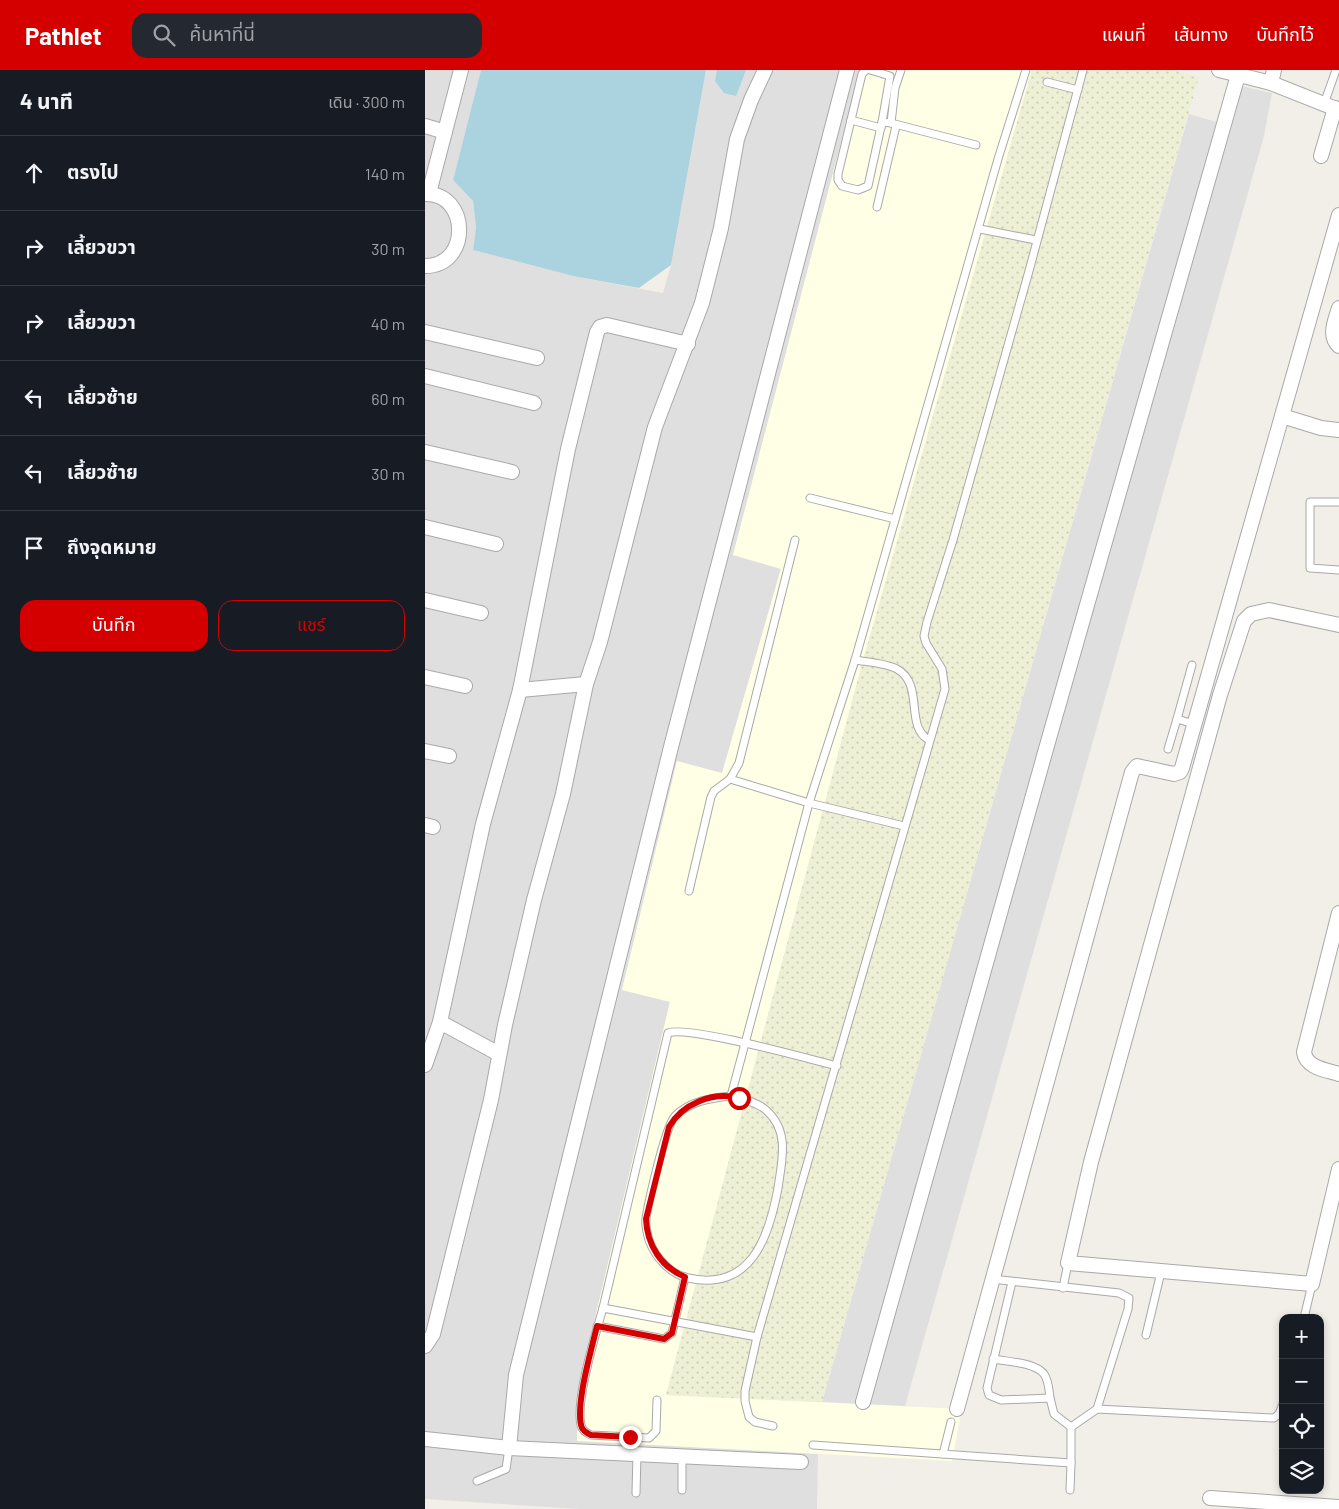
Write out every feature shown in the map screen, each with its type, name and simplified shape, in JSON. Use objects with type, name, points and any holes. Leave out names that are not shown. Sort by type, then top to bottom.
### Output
[{"type":"street","points":[[425,266],[444,260],[454,251],[460,237],[460,223],[455,210],[444,200],[427,193],[461,70]]},
{"type":"street","points":[[425,1346],[433,1334],[491,1100],[499,1054],[534,900],[563,794],[586,684],[600,642],[655,427],[702,303],[721,228],[737,139],[751,100],[765,70]]},
{"type":"street","points":[[509,1448],[516,1375],[671,747],[847,70]]},
{"type":"street","points":[[1219,70],[1238,75],[1272,77],[1333,107],[1321,156]]},
{"type":"street","points":[[863,1402],[1048,739],[1238,75]]},
{"type":"street","points":[[425,126],[445,132]]},
{"type":"street","points":[[954,1415],[1132,772],[1137,766],[1174,774],[1179,772],[1339,214]]},
{"type":"street","points":[[1339,308],[1333,326],[1333,336],[1339,346]]},
{"type":"street","points":[[425,1065],[440,1022],[483,824],[520,690],[568,449],[597,332],[600,327],[607,325],[688,344]]},
{"type":"street","points":[[425,332],[537,358]]},
{"type":"street","points":[[425,376],[534,403]]},
{"type":"street","points":[[1282,416],[1321,428],[1339,430]]},
{"type":"street","points":[[425,452],[512,472]]},
{"type":"street","points":[[425,527],[496,544]]},
{"type":"street","points":[[425,600],[481,614]]},
{"type":"street","points":[[1339,625],[1269,610],[1251,614],[1244,621],[1220,695],[1091,1162],[1068,1263],[1312,1284],[1339,1168]]},
{"type":"street","points":[[425,677],[465,686]]},
{"type":"street","points":[[520,690],[586,684]]},
{"type":"street","points":[[425,751],[449,756]]},
{"type":"street","points":[[1339,913],[1304,1052],[1304,1058],[1309,1063],[1339,1074]]},
{"type":"street","points":[[440,1022],[499,1054]]},
{"type":"street","points":[[425,1439],[509,1448],[801,1462]]},
{"type":"street","points":[[1210,1498],[1339,1507]]},
{"type":"lane","points":[[866,70],[863,74],[838,174],[839,183],[842,186],[858,190],[867,186],[890,76],[870,70]]},
{"type":"lane","points":[[877,207],[894,124],[895,88],[901,70]]},
{"type":"lane","points":[[731,1096],[809,803],[855,660],[998,159],[1026,70]]},
{"type":"lane","points":[[773,1426],[755,1422],[749,1417],[745,1401],[757,1337],[837,1066],[929,740],[940,711],[945,682],[942,669],[929,650],[924,636],[1079,90],[1083,70]]},
{"type":"lane","points":[[1333,107],[1336,70]]},
{"type":"lane","points":[[1047,82],[1079,90]]},
{"type":"lane","points":[[851,120],[881,125],[894,124],[976,145]]},
{"type":"lane","points":[[979,229],[1036,240]]},
{"type":"lane","points":[[810,498],[895,519]]},
{"type":"lane","points":[[1339,502],[1311,502],[1310,568],[1339,570]]},
{"type":"lane","points":[[689,891],[713,791],[730,779],[739,763],[795,540]]},
{"type":"lane","points":[[855,660],[896,668],[903,674],[914,697],[918,730],[922,736],[929,740]]},
{"type":"lane","points":[[1168,749],[1192,665]]},
{"type":"lane","points":[[1177,719],[1194,724]]},
{"type":"lane","points":[[730,779],[809,803],[904,826]]},
{"type":"lane","points":[[657,1400],[656,1431],[649,1438],[591,1435],[585,1432],[581,1418],[583,1389],[666,1036],[671,1032],[682,1031],[745,1043],[837,1066]]},
{"type":"lane","points":[[731,1096],[748,1101],[766,1110],[784,1143],[774,1209],[762,1244],[746,1266],[734,1274],[717,1280],[685,1277],[672,1272],[661,1260],[651,1246],[647,1232],[646,1219],[669,1127],[674,1117],[703,1100],[731,1096]]},
{"type":"lane","points":[[1063,1288],[1068,1263]]},
{"type":"lane","points":[[1145,1335],[1161,1272]]},
{"type":"lane","points":[[597,1326],[664,1339],[672,1333],[685,1277]]},
{"type":"lane","points":[[992,1279],[1119,1293],[1129,1298],[1129,1309],[1097,1409],[1071,1427]]},
{"type":"lane","points":[[1012,1282],[987,1388],[989,1396],[993,1399],[1050,1398]]},
{"type":"lane","points":[[1305,1314],[1312,1284]]},
{"type":"lane","points":[[603,1308],[757,1337]]},
{"type":"lane","points":[[993,1359],[1032,1367],[1044,1374],[1048,1382],[1054,1414],[1071,1427]]},
{"type":"lane","points":[[1097,1409],[1274,1418],[1279,1414]]},
{"type":"lane","points":[[943,1454],[954,1415]]},
{"type":"lane","points":[[1070,1490],[1071,1427]]},
{"type":"lane","points":[[813,1444],[1071,1463]]},
{"type":"lane","points":[[477,1481],[506,1469],[509,1448]]},
{"type":"lane","points":[[636,1492],[637,1454]]},
{"type":"lane","points":[[682,1456],[682,1490]]},
{"type":"shaded area","points":[[425,70],[481,70],[453,180],[473,201],[476,227],[473,250],[573,276],[663,293],[671,265],[706,70],[860,70],[733,555],[781,568],[722,774],[677,762],[622,990],[670,1001],[579,1386],[577,1440],[818,1454],[817,1509],[579,1509],[425,1499]]},
{"type":"shaded area","points":[[860,70],[1032,70],[864,657],[666,1395],[962,1409],[952,1461],[577,1441],[579,1386],[670,1002],[622,990],[677,761],[722,773],[781,569],[733,555]]},
{"type":"shaded area","points":[[1032,70],[1173,70],[1199,77],[822,1402],[666,1395],[864,657]]},
{"type":"shaded area","points":[[1232,84],[1272,93],[1264,136],[905,1406],[822,1402],[1189,114],[1220,123]]},
{"type":"water","points":[[481,70],[706,70],[671,265],[639,288],[573,276],[473,250],[476,227],[473,201],[453,180]]},
{"type":"water","points":[[717,70],[746,70],[736,96],[724,93],[715,81]]},
{"type":"route","points":[[630,1437],[591,1435],[585,1432],[582,1427],[583,1389],[597,1326],[636,1332],[661,1339],[668,1337],[672,1333],[685,1277],[672,1272],[651,1246],[646,1219],[669,1127],[674,1117],[703,1100],[731,1096],[739,1098]]}]
